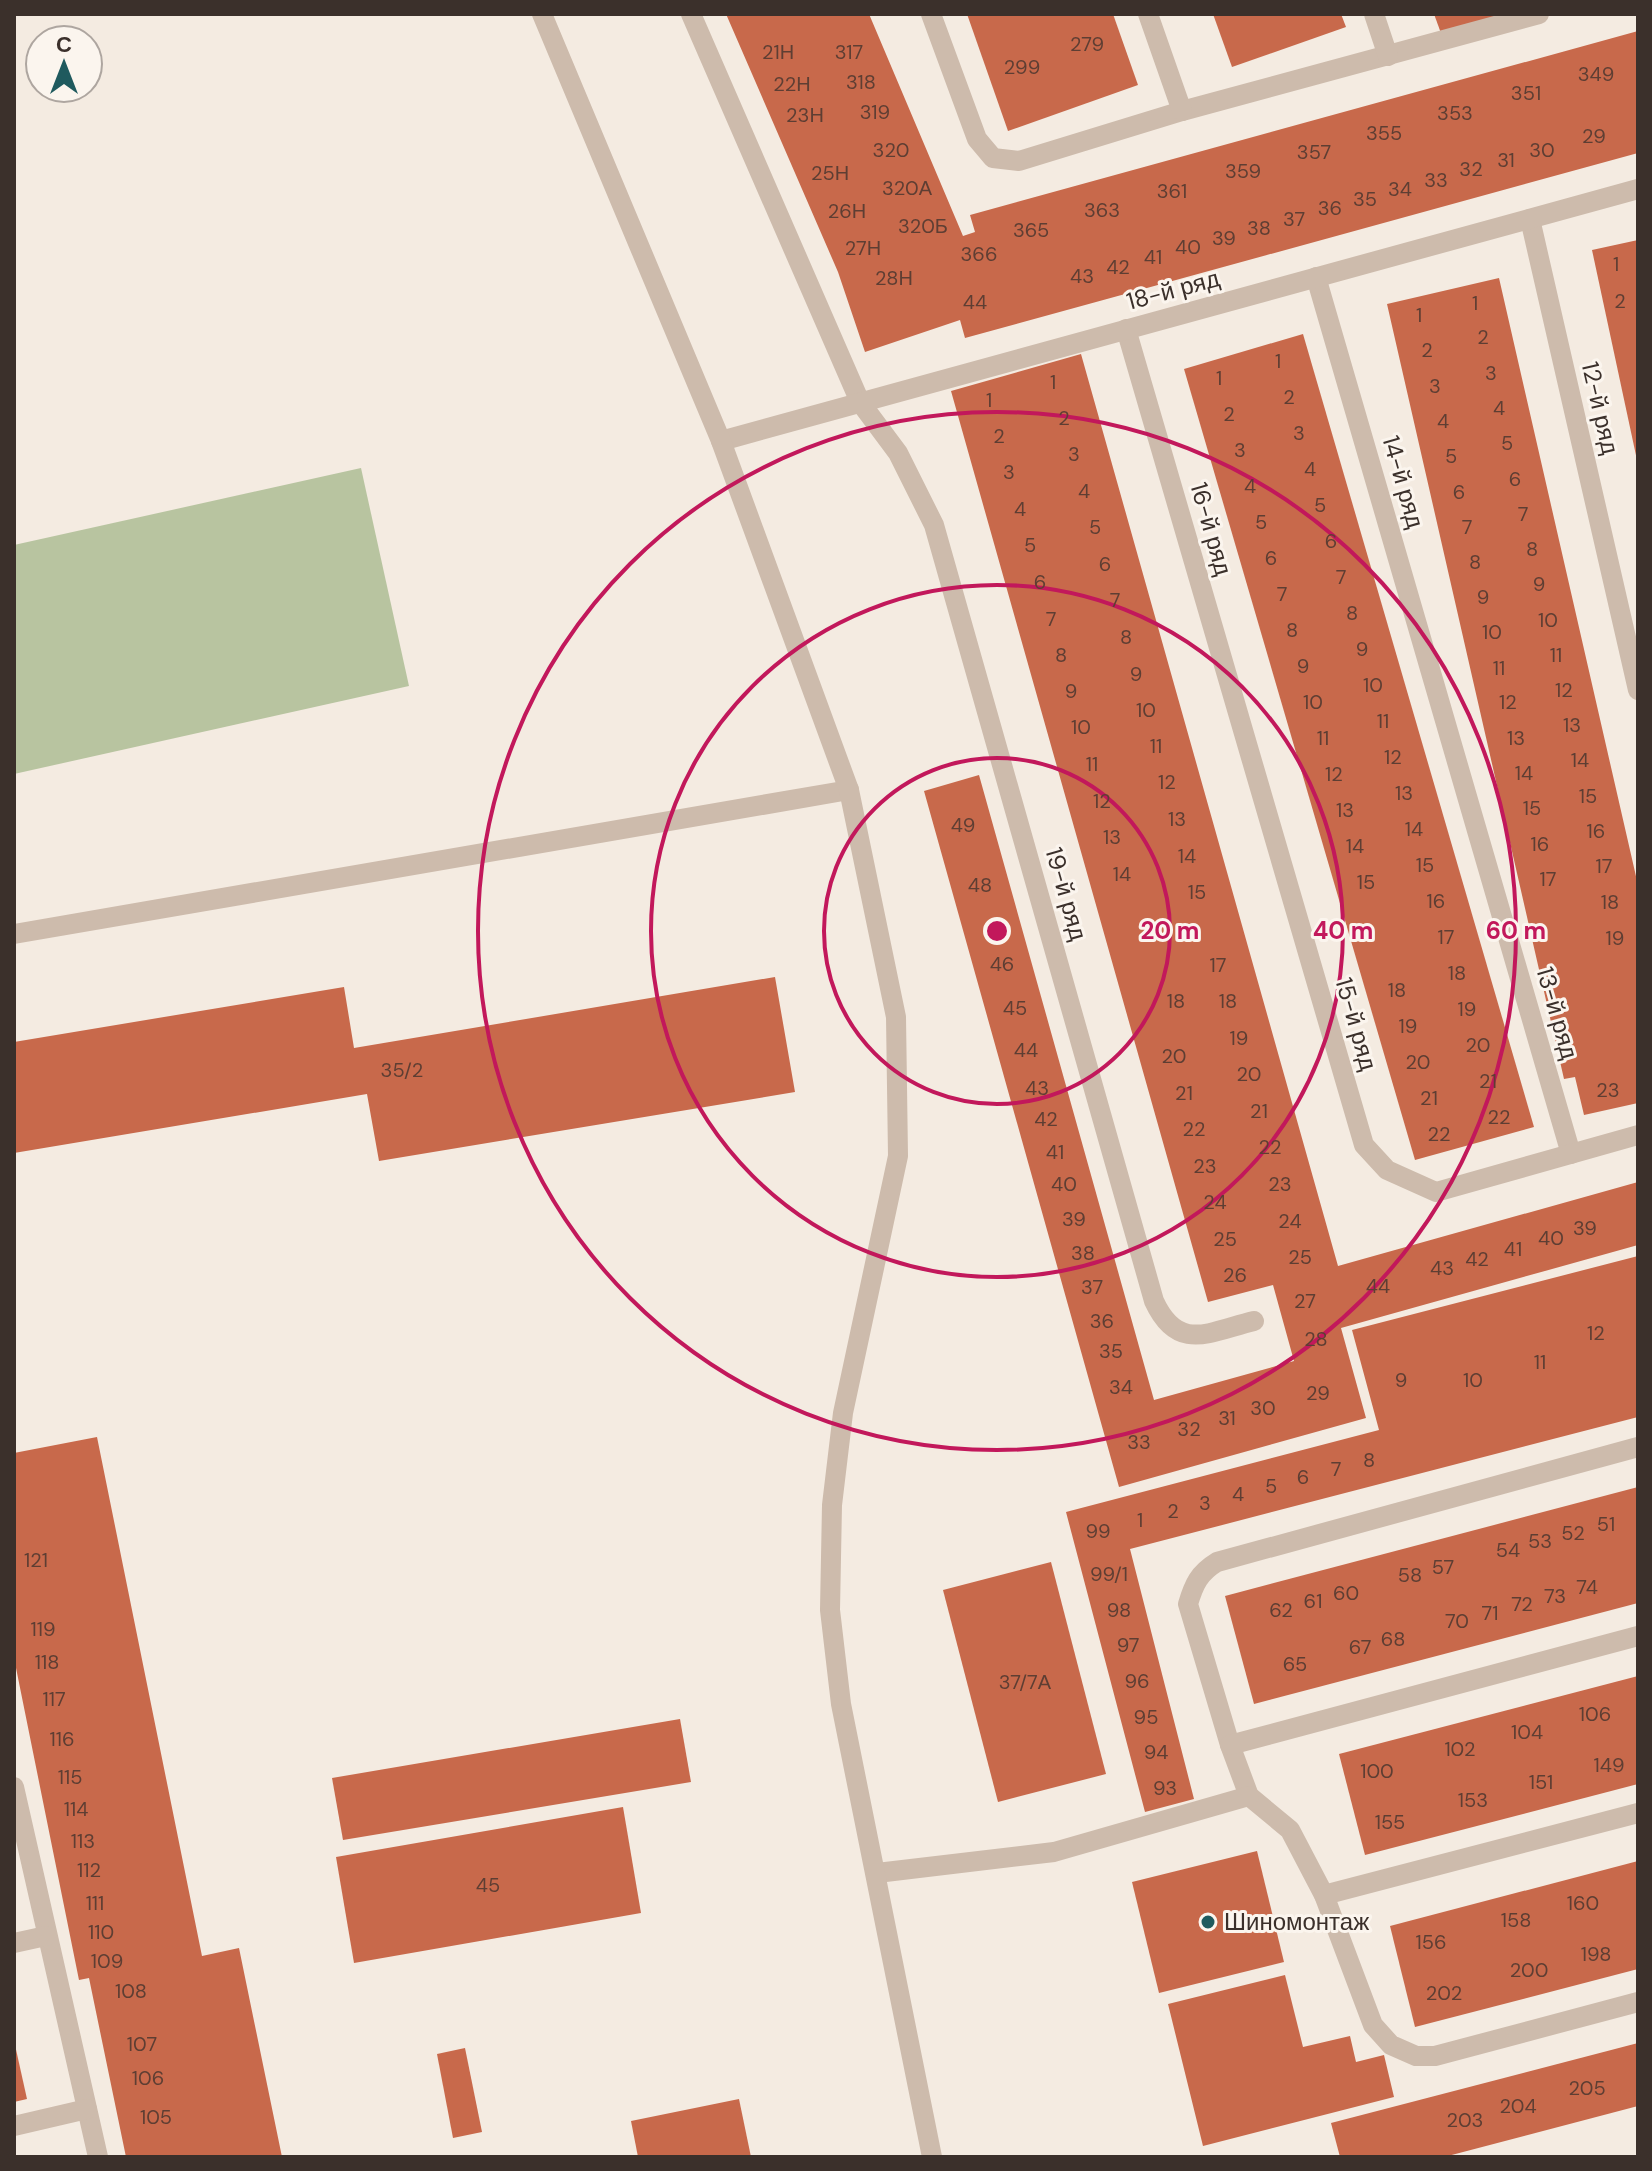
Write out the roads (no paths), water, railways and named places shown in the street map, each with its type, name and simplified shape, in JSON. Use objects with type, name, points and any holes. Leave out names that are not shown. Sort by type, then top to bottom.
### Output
[{"type":"street","points":[[542,14],[721,441],[849,790],[896,1017],[898,1156],[843,1413],[832,1505],[830,1610],[839,1688],[932,2157]]},
{"type":"street","points":[[691,14],[860,402]]},
{"type":"street","points":[[931,14],[977,139],[993,158],[1019,161],[1182,111],[1539,14]]},
{"type":"street","points":[[1148,14],[1182,111]]},
{"type":"street","points":[[1374,14],[1388,56]]},
{"type":"street","name":"18-й ряд","points":[[721,441],[1638,189]]},
{"type":"street","name":"12-й ряд","points":[[1530,219],[1638,690]]},
{"type":"street","name":"14-й ряд","points":[[1316,277],[1440,702]]},
{"type":"street","name":"16-й ряд","points":[[1126,329],[1246,742]]},
{"type":"street","name":"19-й ряд","points":[[860,402],[898,453],[934,525],[1154,1301],[1164,1322],[1179,1334],[1198,1335],[1254,1321]]},
{"type":"street","name":"13-й ряд","points":[[1440,702],[1571,1154]]},
{"type":"street","name":"15-й ряд","points":[[1246,742],[1364,1145],[1387,1170],[1436,1192],[1571,1154]]},
{"type":"street","points":[[14,934],[849,790]]},
{"type":"street","points":[[1571,1154],[1638,1135]]},
{"type":"street","points":[[1638,1447],[1217,1562],[1202,1572],[1188,1604],[1230,1745],[1249,1796],[1290,1830],[1324,1895],[1373,2025],[1391,2045],[1416,2056],[1435,2056],[1638,2002]]},
{"type":"street","points":[[1230,1745],[1638,1636]]},
{"type":"street","points":[[14,1787],[98,2157]]},
{"type":"street","points":[[877,1873],[1054,1852],[1249,1796]]},
{"type":"street","points":[[1324,1895],[1638,1813]]},
{"type":"street","points":[[14,1943],[46,1936]]},
{"type":"street","points":[[14,2126],[87,2109]]},
{"type":"place","name":"Шиномонтаж","points":[[1208,1922]]}]
